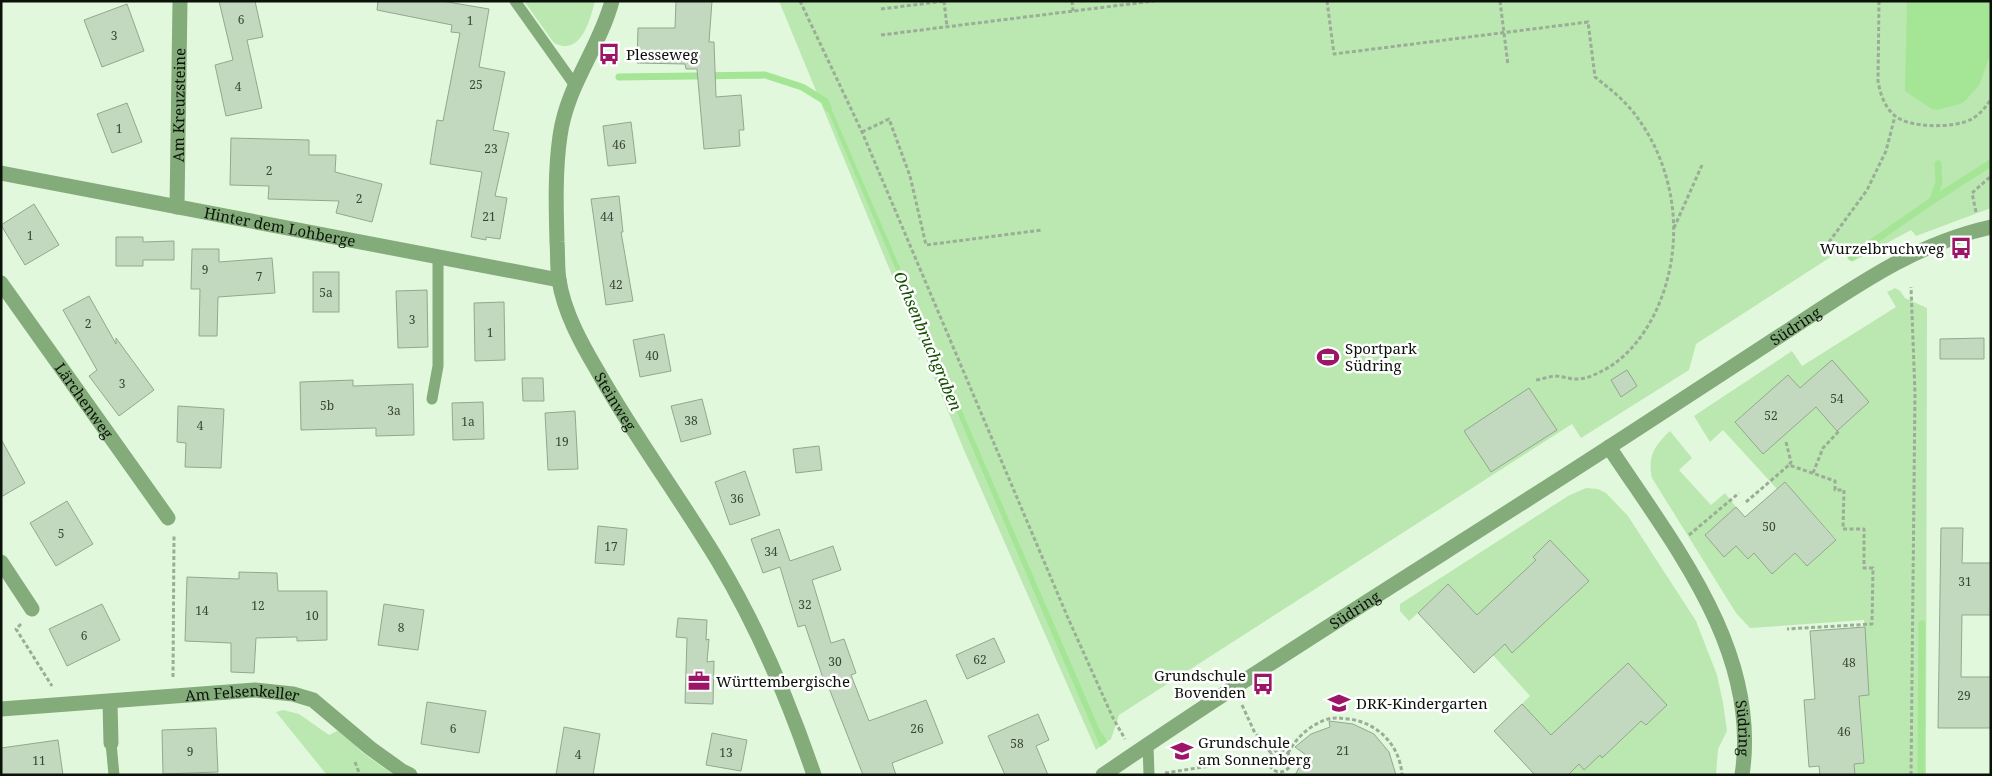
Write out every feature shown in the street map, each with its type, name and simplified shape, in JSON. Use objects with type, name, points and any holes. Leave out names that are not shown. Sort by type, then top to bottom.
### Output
[{"type":"street","name":"Am Kreuzsteine","points":[[178,207],[180,1]]},
{"type":"street","name":"Steinweg","points":[[612,1],[602,30],[574,84],[565,110],[559,144],[557,222],[559,280],[573,324],[603,380],[718,562],[750,621],[783,693],[814,775]]},
{"type":"street","name":"Hinter dem Lohberge","points":[[1,173],[559,280]]},
{"type":"street","name":"Südring","points":[[1103,775],[1442,552],[1609,447],[1868,278],[1921,249],[1964,233],[1985,228]]},
{"type":"street","name":"Lärchenweg","points":[[1,283],[168,518]]},
{"type":"street","name":"Südring","points":[[1609,447],[1676,547],[1719,625],[1732,665],[1744,719],[1745,746],[1742,775]]},
{"type":"street","points":[[1,562],[32,609]]},
{"type":"street","name":"Am Felsenkeller","points":[[1,710],[256,690],[294,694],[313,700],[370,748],[410,775]]},
{"type":"street","points":[[110,702],[111,743]]},
{"type":"lane","points":[[515,1],[574,84]]},
{"type":"lane","points":[[432,399],[438,366],[438,257]]},
{"type":"lane","points":[[111,743],[114,775]]},
{"type":"lane","points":[[1148,745],[1153,774]]},
{"type":"path","points":[[800,1],[862,132],[1068,618],[1113,718],[1128,758]]},
{"type":"path","points":[[881,9],[944,1],[947,27]]},
{"type":"path","points":[[1072,1],[1073,11]]},
{"type":"path","points":[[881,35],[1154,1]]},
{"type":"path","points":[[1327,1],[1334,54],[1588,22],[1595,77],[1618,95],[1648,133],[1668,180],[1674,229],[1672,256],[1668,280],[1660,303],[1641,337],[1616,363],[1588,377],[1578,379],[1555,376],[1536,380]]},
{"type":"path","points":[[1500,1],[1508,66]]},
{"type":"path","points":[[1879,1],[1878,81],[1880,93],[1895,116],[1907,122],[1950,126],[1974,118],[1991,99]]},
{"type":"path","points":[[1829,242],[1867,190],[1886,151],[1895,116]]},
{"type":"path","points":[[862,132],[890,119],[910,176],[923,240],[926,245],[1042,230]]},
{"type":"path","points":[[1674,229],[1702,165]]},
{"type":"path","points":[[1985,228],[1972,193],[1991,176]]},
{"type":"path","points":[[1911,287],[1915,393],[1911,775]]},
{"type":"path","points":[[1813,473],[1823,448],[1839,431]]},
{"type":"path","points":[[1746,502],[1791,462],[1786,442]]},
{"type":"path","points":[[1787,630],[1872,624],[1873,568],[1864,568],[1864,530],[1843,529],[1844,490],[1835,490],[1835,481],[1789,465]]},
{"type":"path","points":[[1676,547],[1739,493]]},
{"type":"path","points":[[168,518],[174,526],[173,697]]},
{"type":"path","points":[[18,632],[65,705]]},
{"type":"path","points":[[1234,688],[1254,731],[1271,754]]},
{"type":"path","points":[[1288,753],[1300,736],[1324,720],[1334,718],[1356,720],[1374,728],[1389,741],[1399,758],[1402,775]]},
{"type":"path","points":[[1279,749],[1288,753],[1292,760],[1289,768],[1282,772],[1274,771],[1268,760],[1271,754],[1279,749]]},
{"type":"path","points":[[1153,774],[1248,760],[1268,760]]},
{"type":"path","points":[[1271,775],[1274,771]]},
{"type":"shaded area","points":[[524,1],[595,1],[583,34],[578,41],[571,45],[563,46],[554,43]]},
{"type":"shaded area","name":"Sportpark Südring","points":[[779,1],[1991,1],[1991,208],[1916,236],[1911,230],[1852,262],[1843,249],[1696,344],[1689,370],[1581,438],[1572,424],[1119,715],[1111,739],[1096,750],[964,450]]},
{"type":"shaded area","points":[[1895,288],[1905,298],[1927,308],[1926,775],[1855,775],[1854,764],[1864,763],[1859,696],[1869,695],[1864,620],[1750,628],[1736,613],[1652,478],[1651,463],[1656,446],[1670,431],[1692,458],[1679,470],[1711,505],[1725,493],[1736,507],[1705,535],[1724,556],[1736,546],[1748,559],[1754,553],[1772,574],[1795,553],[1807,566],[1836,539],[1785,482],[1777,489],[1723,430],[1710,442],[1694,416],[1792,351],[1802,366],[1896,307],[1887,292]]},
{"type":"shaded area","points":[[1586,488],[1598,489],[1606,493],[1628,516],[1696,621],[1717,675],[1727,731],[1718,749],[1716,775],[1535,775],[1494,731],[1530,696],[1493,655],[1474,673],[1418,613],[1409,621],[1400,611],[1400,604],[1568,496]]},
{"type":"shaded area","points":[[283,710],[299,714],[329,735],[339,730],[363,753],[394,775],[327,775],[276,712]]},
{"type":"water","points":[[1907,1],[1991,1],[1991,53],[1979,85],[1963,103],[1937,110],[1932,109],[1905,91]]},
{"type":"water","points":[[825,101],[828,101],[1101,733],[1105,737],[1119,775],[1111,775]]},
{"type":"pier","points":[[1109,741],[1122,775],[1108,775],[1097,749]]},
{"type":"building","points":[[219,1],[255,1],[263,37],[247,40],[262,108],[226,116],[215,65],[233,60]]},
{"type":"building","points":[[378,1],[442,1],[489,9],[479,67],[505,72],[493,130],[509,133],[495,196],[507,198],[500,239],[486,237],[486,240],[471,237],[482,172],[430,164],[437,120],[443,121],[460,33],[451,32],[452,25],[377,10]]},
{"type":"building","points":[[676,1],[712,1],[709,42],[714,42],[716,97],[741,95],[744,130],[739,130],[740,146],[704,149],[697,69],[686,69],[685,64],[637,63],[638,28],[675,28]]},
{"type":"building","points":[[127,4],[144,51],[102,67],[84,20]]},
{"type":"building","points":[[127,103],[142,142],[112,153],[97,114]]},
{"type":"building","points":[[631,122],[636,163],[608,166],[603,126]]},
{"type":"building","points":[[231,138],[309,140],[309,155],[336,155],[335,172],[382,184],[372,222],[336,213],[339,201],[268,199],[269,186],[230,185]]},
{"type":"building","points":[[619,196],[623,232],[621,232],[633,301],[606,305],[591,199]]},
{"type":"building","points":[[34,204],[59,245],[25,265],[1,225]]},
{"type":"building","points":[[116,237],[143,237],[143,242],[174,241],[174,260],[143,260],[143,266],[116,266]]},
{"type":"building","points":[[192,249],[219,249],[219,262],[272,258],[275,293],[218,297],[217,336],[199,336],[200,289],[191,289]]},
{"type":"building","points":[[313,272],[339,272],[339,312],[313,312]]},
{"type":"building","points":[[427,290],[428,347],[398,348],[396,291]]},
{"type":"building","points":[[89,296],[116,344],[116,338],[154,390],[119,416],[89,376],[97,370],[63,310]]},
{"type":"building","points":[[504,302],[505,360],[475,361],[474,303]]},
{"type":"building","points":[[664,334],[671,371],[640,377],[633,340]]},
{"type":"building","points":[[1984,338],[1984,359],[1940,359],[1940,339]]},
{"type":"building","points":[[1832,360],[1869,402],[1837,431],[1816,407],[1763,454],[1735,422],[1788,375],[1800,388]]},
{"type":"building","points":[[1627,370],[1637,386],[1621,397],[1611,380]]},
{"type":"building","points":[[522,378],[543,378],[544,401],[523,401]]},
{"type":"building","points":[[353,380],[353,386],[413,384],[414,435],[376,436],[376,428],[301,430],[300,382]]},
{"type":"building","points":[[1529,388],[1557,430],[1491,472],[1464,431]]},
{"type":"building","points":[[702,399],[711,434],[681,442],[671,406]]},
{"type":"building","points":[[483,402],[484,439],[453,440],[452,403]]},
{"type":"building","points":[[178,406],[224,409],[221,468],[185,467],[186,443],[177,442]]},
{"type":"building","points":[[575,411],[578,469],[548,470],[545,413]]},
{"type":"building","points":[[1,439],[25,483],[1,497]]},
{"type":"building","points":[[819,446],[822,470],[796,473],[793,449]]},
{"type":"building","points":[[745,471],[760,515],[730,525],[715,482]]},
{"type":"building","points":[[1785,482],[1836,540],[1807,566],[1795,553],[1772,574],[1754,553],[1748,559],[1736,546],[1724,557],[1705,535],[1736,507],[1745,517]]},
{"type":"building","points":[[67,501],[93,544],[56,566],[30,523]]},
{"type":"building","points":[[598,526],[627,529],[624,565],[595,563]]},
{"type":"building","points":[[1941,528],[1963,528],[1962,563],[1991,563],[1991,615],[1962,615],[1961,677],[1991,677],[1991,728],[1938,728]]},
{"type":"building","points":[[779,529],[790,561],[833,546],[841,570],[812,580],[831,643],[844,639],[856,673],[851,675],[869,721],[926,700],[943,743],[892,763],[896,775],[863,775],[827,683],[825,684],[805,625],[798,627],[780,567],[763,573],[751,539]]},
{"type":"building","points":[[1550,540],[1589,581],[1512,653],[1505,644],[1474,673],[1418,613],[1448,584],[1477,615],[1536,560],[1533,557]]},
{"type":"building","points":[[239,572],[277,573],[278,591],[327,591],[327,640],[297,641],[297,637],[256,638],[254,673],[231,672],[231,643],[185,641],[187,577],[239,579]]},
{"type":"building","points":[[102,604],[120,640],[67,666],[49,629]]},
{"type":"building","points":[[384,604],[424,610],[418,650],[378,645]]},
{"type":"building","points":[[678,618],[707,620],[706,640],[709,639],[707,662],[714,661],[713,704],[685,703],[687,638],[676,637]]},
{"type":"building","points":[[1865,627],[1869,695],[1859,696],[1864,763],[1854,764],[1855,775],[1820,775],[1819,766],[1809,767],[1804,700],[1815,699],[1810,631]]},
{"type":"building","points":[[994,638],[1005,662],[967,679],[956,655]]},
{"type":"building","points":[[1628,663],[1667,705],[1646,725],[1641,721],[1602,758],[1600,755],[1584,770],[1579,764],[1568,775],[1535,775],[1494,731],[1522,704],[1551,735]]},
{"type":"building","points":[[427,702],[486,711],[479,753],[421,744]]},
{"type":"building","points":[[1038,714],[1049,740],[1036,746],[1048,775],[1005,775],[988,736]]},
{"type":"building","points":[[1329,721],[1353,724],[1374,734],[1389,752],[1396,775],[1295,775],[1306,755],[1295,747],[1311,734],[1330,727]]},
{"type":"building","points":[[564,727],[600,734],[593,775],[556,775]]},
{"type":"building","points":[[216,728],[218,772],[163,774],[162,730]]},
{"type":"building","points":[[712,733],[747,740],[741,771],[706,765]]},
{"type":"building","points":[[58,740],[63,775],[1,775],[1,748]]},
{"type":"waterway","name":"Ochsenbruchgraben","points":[[619,77],[765,75],[802,87],[825,101],[828,108]]},
{"type":"waterway","points":[[1933,200],[1991,163]]},
{"type":"waterway","points":[[1851,257],[1933,200],[1939,182],[1938,164]]},
{"type":"waterway","points":[[1921,775],[1922,624]]},
{"type":"place","name":"Plesseweg","points":[[609,54]]},
{"type":"place","name":"Wurzelbruchweg","points":[[1961,248]]},
{"type":"place","name":"Sportpark Südring","points":[[1328,357]]},
{"type":"place","name":"Württembergische","points":[[699,681]]},
{"type":"place","name":"Grundschule Bovenden","points":[[1263,684]]},
{"type":"place","name":"DRK-Kindergarten","points":[[1339,703]]},
{"type":"place","name":"Grundschule am Sonnenberg","points":[[1182,751]]}]
